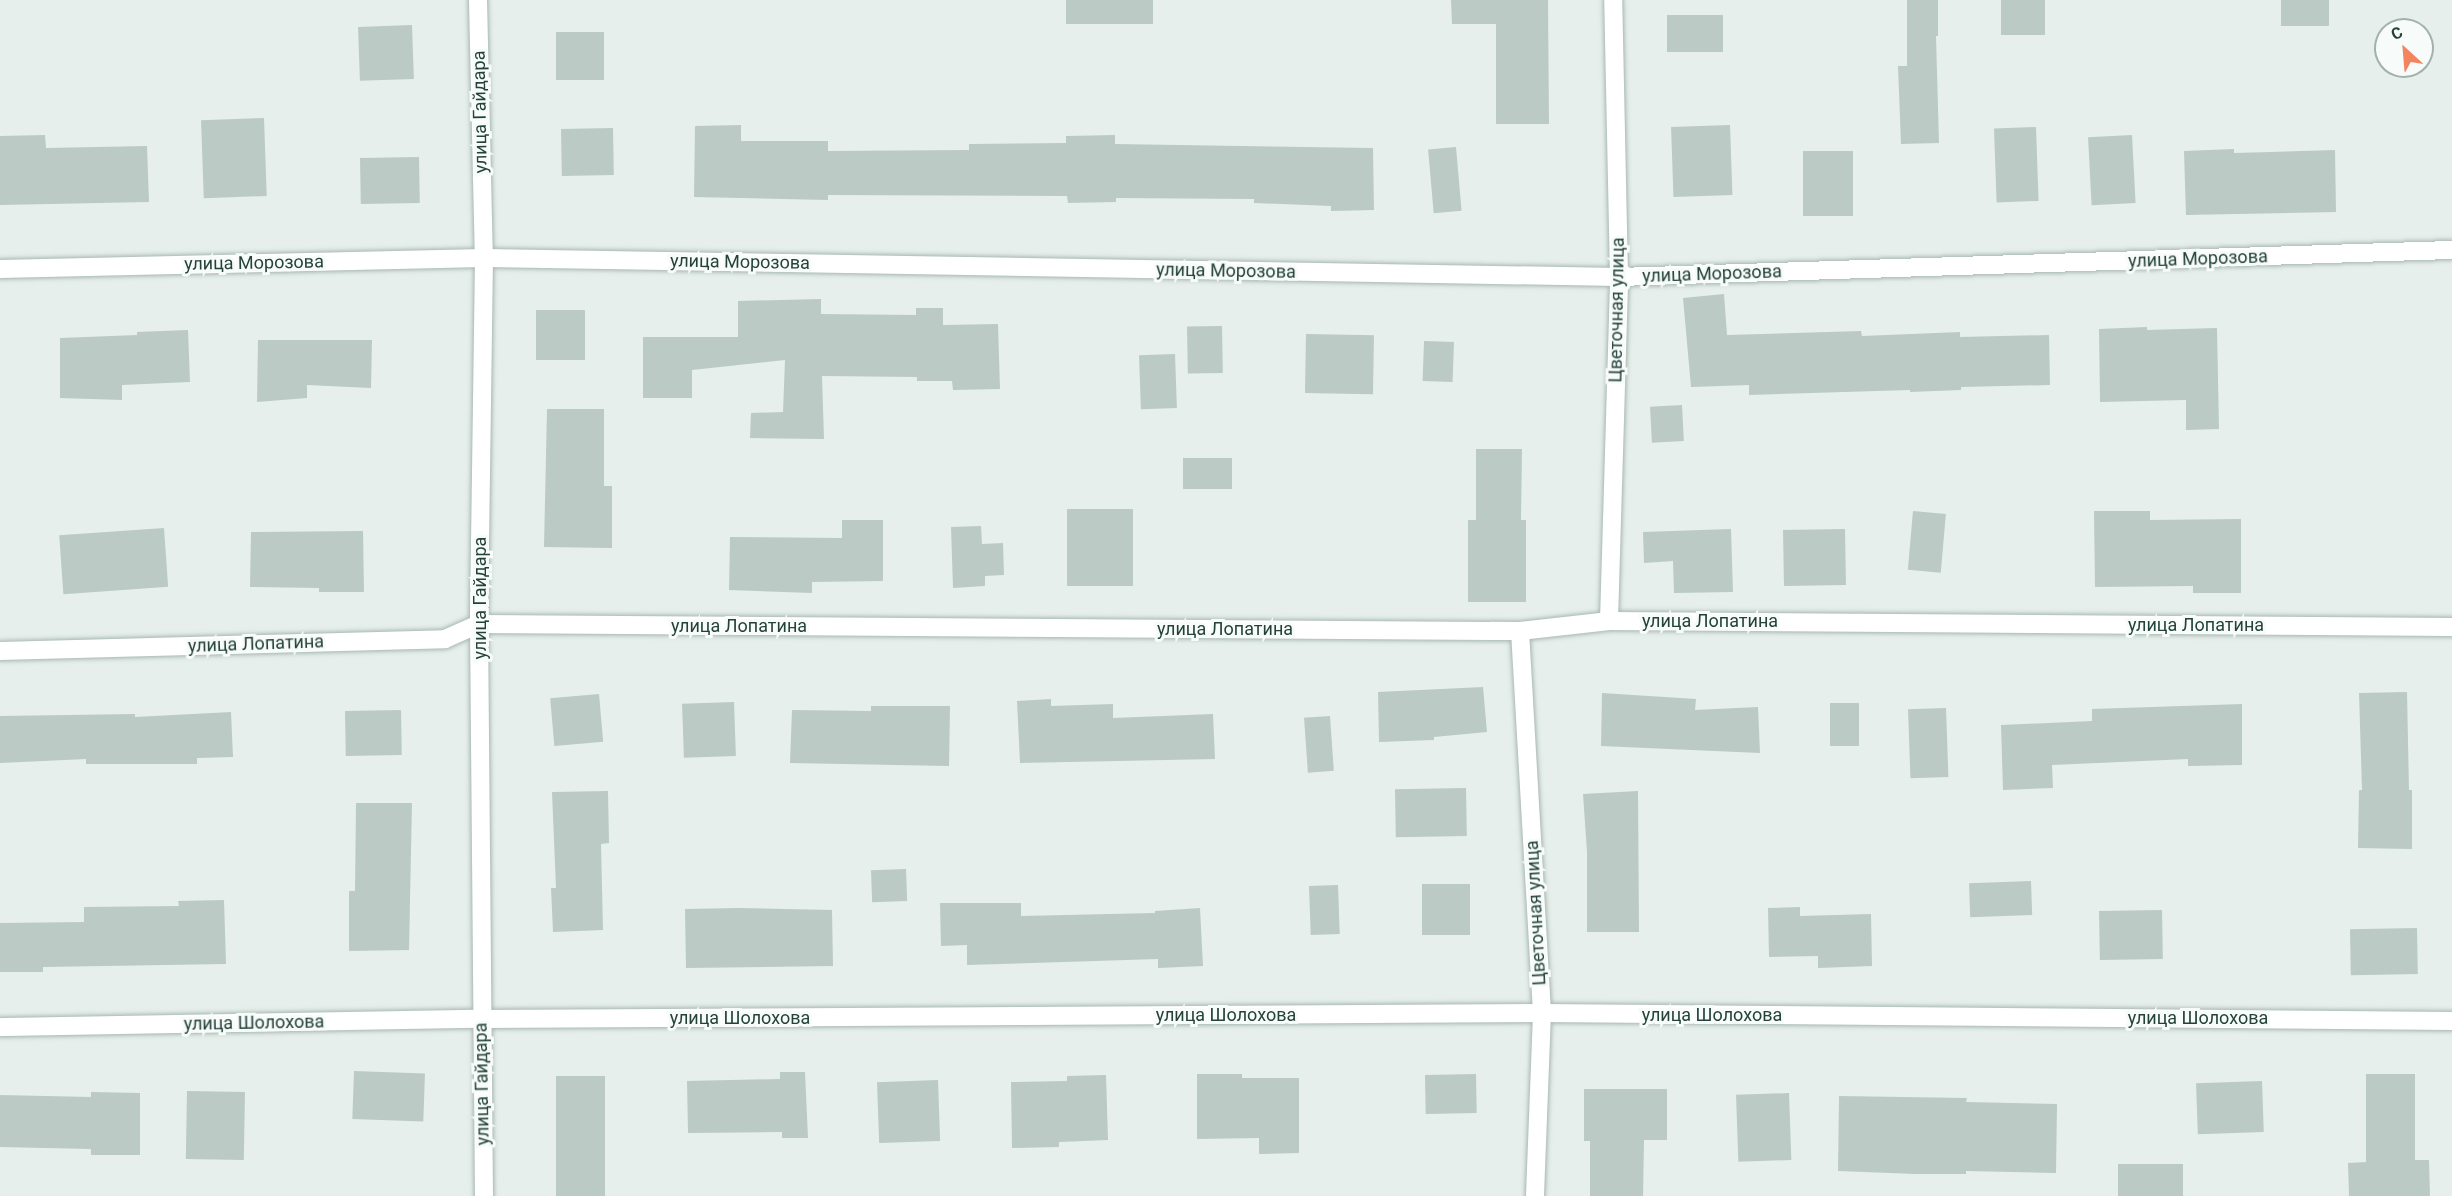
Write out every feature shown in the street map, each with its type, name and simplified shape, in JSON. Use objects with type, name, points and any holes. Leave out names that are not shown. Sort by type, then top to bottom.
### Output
[{"type":"street","name":"улица Гайдара","points":[[478,0],[484,258],[479,624],[484,1196]]},
{"type":"street","name":"Цветочная улица","points":[[1609,621],[1618,277],[1613,0]]},
{"type":"street","name":"улица Морозова","points":[[0,269],[484,258],[1618,277],[2452,250]]},
{"type":"street","name":"улица Лопатина","points":[[0,651],[445,639],[479,624],[1520,631],[1609,621],[2452,627]]},
{"type":"street","name":"Цветочная улица","points":[[1520,631],[1542,1013],[1535,1196]]},
{"type":"street","name":"улица Шолохова","points":[[0,1027],[481,1019],[1542,1013],[2452,1020]]},
{"type":"building","points":[[1066,0],[1153,0],[1153,24],[1066,24]]},
{"type":"building","points":[[1451,0],[1548,0],[1549,124],[1496,124],[1496,24],[1452,24]]},
{"type":"building","points":[[1907,0],[1938,0],[1938,36],[1936,36],[1939,143],[1901,144],[1898,66],[1907,66]]},
{"type":"building","points":[[2001,0],[2045,0],[2045,35],[2001,35]]},
{"type":"building","points":[[2281,0],[2329,0],[2329,26],[2281,26]]},
{"type":"building","points":[[1667,15],[1723,15],[1723,52],[1667,52]]},
{"type":"building","points":[[412,25],[414,79],[360,81],[358,27]]},
{"type":"building","points":[[556,32],[604,32],[604,80],[556,80]]},
{"type":"building","points":[[264,118],[267,196],[204,198],[201,120]]},
{"type":"building","points":[[741,125],[741,141],[828,141],[828,151],[969,150],[969,144],[1066,143],[1066,136],[1115,135],[1115,144],[1373,148],[1374,210],[1331,211],[1331,206],[1254,203],[1254,199],[1116,198],[1116,202],[1068,203],[1067,196],[828,195],[828,200],[694,197],[695,126]]},
{"type":"building","points":[[1730,125],[1732,195],[1673,197],[1671,127]]},
{"type":"building","points":[[2036,127],[2039,201],[1997,202],[1994,128]]},
{"type":"building","points":[[613,128],[614,175],[562,176],[561,129]]},
{"type":"building","points":[[45,135],[46,148],[147,146],[149,202],[0,205],[0,136]]},
{"type":"building","points":[[2132,135],[2136,203],[2092,205],[2088,137]]},
{"type":"building","points":[[1456,147],[1462,211],[1434,213],[1428,149]]},
{"type":"building","points":[[2234,149],[2234,153],[2335,150],[2336,212],[2186,215],[2184,151]]},
{"type":"building","points":[[1803,151],[1853,151],[1853,216],[1803,216]]},
{"type":"building","points":[[419,157],[420,203],[361,204],[360,158]]},
{"type":"building","points":[[1724,294],[1727,335],[1861,331],[1862,336],[1960,332],[1960,337],[2049,335],[2050,385],[1961,387],[1961,390],[1910,392],[1910,390],[1749,395],[1749,385],[1691,387],[1683,298]]},
{"type":"building","points":[[821,299],[821,314],[916,315],[916,308],[943,308],[943,325],[998,324],[1000,389],[953,390],[952,381],[917,381],[917,377],[822,376],[824,439],[750,438],[751,413],[783,412],[785,360],[692,370],[692,398],[643,398],[643,337],[738,337],[738,301]]},
{"type":"building","points":[[536,310],[585,310],[585,360],[536,360]]},
{"type":"building","points":[[1222,326],[1223,373],[1188,374],[1187,327]]},
{"type":"building","points":[[2147,327],[2147,330],[2217,328],[2219,429],[2186,430],[2186,400],[2100,402],[2099,329]]},
{"type":"building","points":[[188,330],[190,382],[122,385],[122,400],[60,398],[60,338],[137,335],[137,332]]},
{"type":"building","points":[[1306,334],[1374,335],[1373,394],[1305,393]]},
{"type":"building","points":[[258,340],[372,340],[371,388],[307,385],[307,398],[257,402]]},
{"type":"building","points":[[1424,341],[1454,342],[1453,382],[1423,381]]},
{"type":"building","points":[[1175,354],[1177,408],[1141,409],[1139,355]]},
{"type":"building","points":[[1682,405],[1684,441],[1652,443],[1650,407]]},
{"type":"building","points":[[547,409],[604,409],[604,486],[612,486],[612,548],[544,547]]},
{"type":"building","points":[[1476,449],[1522,449],[1521,520],[1526,520],[1526,602],[1468,602],[1468,520],[1476,520]]},
{"type":"building","points":[[1183,458],[1232,458],[1232,489],[1183,489]]},
{"type":"building","points":[[1067,509],[1133,509],[1133,586],[1067,586]]},
{"type":"building","points":[[1913,511],[1946,514],[1941,573],[1908,570]]},
{"type":"building","points":[[2094,511],[2150,511],[2150,520],[2241,519],[2241,593],[2193,593],[2193,586],[2095,587]]},
{"type":"building","points":[[842,520],[883,520],[883,581],[812,582],[812,593],[729,590],[730,537],[842,538]]},
{"type":"building","points":[[981,526],[982,544],[1003,543],[1004,575],[985,576],[985,586],[953,588],[951,527]]},
{"type":"building","points":[[164,528],[168,587],[63,594],[59,535]]},
{"type":"building","points":[[1731,529],[1733,592],[1674,593],[1673,561],[1644,563],[1643,532]]},
{"type":"building","points":[[1845,529],[1846,585],[1784,586],[1783,530]]},
{"type":"building","points":[[363,531],[364,592],[319,592],[319,588],[250,587],[251,532]]},
{"type":"building","points":[[1483,687],[1487,732],[1434,737],[1434,740],[1379,742],[1378,692]]},
{"type":"building","points":[[2407,692],[2409,790],[2412,790],[2412,849],[2358,848],[2359,790],[2362,790],[2359,693]]},
{"type":"building","points":[[1602,693],[1696,699],[1695,710],[1758,707],[1760,753],[1601,746]]},
{"type":"building","points":[[599,694],[603,742],[554,746],[550,698]]},
{"type":"building","points":[[1051,699],[1051,706],[1113,704],[1113,718],[1213,714],[1215,759],[1020,763],[1017,701]]},
{"type":"building","points":[[734,702],[736,756],[684,758],[682,704]]},
{"type":"building","points":[[1830,703],[1859,703],[1859,746],[1830,746]]},
{"type":"building","points":[[2242,704],[2242,765],[2188,766],[2188,759],[2052,765],[2053,788],[2003,790],[2001,725],[2092,721],[2092,709]]},
{"type":"building","points":[[871,706],[950,706],[949,766],[790,763],[792,710],[871,711]]},
{"type":"building","points":[[1946,708],[1948,777],[1910,778],[1908,709]]},
{"type":"building","points":[[401,710],[402,755],[346,756],[345,711]]},
{"type":"building","points":[[231,712],[233,757],[197,758],[197,764],[86,764],[86,759],[0,763],[0,716],[135,714],[135,717]]},
{"type":"building","points":[[1330,716],[1334,771],[1308,773],[1304,718]]},
{"type":"building","points":[[1466,788],[1467,836],[1396,837],[1395,789]]},
{"type":"building","points":[[608,791],[609,843],[601,844],[603,930],[553,932],[551,888],[556,888],[552,792]]},
{"type":"building","points":[[1638,791],[1639,932],[1587,932],[1587,852],[1583,794]]},
{"type":"building","points":[[356,803],[412,803],[409,950],[349,951],[349,891],[355,891]]},
{"type":"building","points":[[906,869],[907,901],[872,902],[871,870]]},
{"type":"building","points":[[2031,881],[2032,915],[1970,917],[1969,883]]},
{"type":"building","points":[[1422,884],[1470,884],[1470,935],[1422,935]]},
{"type":"building","points":[[1338,885],[1340,934],[1311,935],[1309,886]]},
{"type":"building","points":[[224,900],[226,964],[43,967],[43,972],[0,972],[0,923],[84,922],[84,907],[179,906],[178,901]]},
{"type":"building","points":[[940,903],[1021,903],[1021,916],[1155,913],[1155,911],[1200,908],[1203,966],[1158,968],[1158,959],[967,965],[967,945],[941,946]]},
{"type":"building","points":[[1800,907],[1800,916],[1871,914],[1872,966],[1818,968],[1818,956],[1769,957],[1768,908]]},
{"type":"building","points":[[685,909],[832,910],[833,966],[686,968]]},
{"type":"building","points":[[2162,910],[2163,959],[2100,960],[2099,911]]},
{"type":"building","points":[[2417,928],[2418,974],[2351,975],[2350,929]]},
{"type":"building","points":[[354,1071],[425,1073],[423,1121],[352,1119]]},
{"type":"building","points":[[780,1072],[805,1072],[808,1138],[782,1138],[782,1132],[688,1133],[687,1081],[780,1079]]},
{"type":"building","points":[[1197,1074],[1242,1074],[1242,1078],[1299,1078],[1299,1153],[1259,1154],[1259,1138],[1197,1139]]},
{"type":"building","points":[[1476,1074],[1477,1113],[1426,1114],[1425,1075]]},
{"type":"building","points":[[2366,1074],[2415,1074],[2415,1160],[2429,1160],[2430,1196],[2349,1196],[2348,1163],[2366,1162]]},
{"type":"building","points":[[1106,1075],[1108,1140],[1059,1142],[1059,1147],[1012,1148],[1011,1082],[1067,1081],[1067,1076]]},
{"type":"building","points":[[556,1076],[605,1076],[605,1196],[556,1196]]},
{"type":"building","points":[[938,1080],[940,1141],[879,1143],[877,1082]]},
{"type":"building","points":[[2262,1081],[2264,1132],[2198,1134],[2196,1083]]},
{"type":"building","points":[[1584,1089],[1667,1089],[1667,1140],[1644,1140],[1643,1196],[1590,1196],[1590,1141],[1584,1141]]},
{"type":"building","points":[[187,1091],[245,1092],[244,1160],[186,1159]]},
{"type":"building","points":[[91,1092],[140,1093],[140,1155],[91,1155],[91,1149],[0,1147],[0,1095],[91,1097]]},
{"type":"building","points":[[1789,1093],[1791,1160],[1738,1162],[1736,1095]]},
{"type":"building","points":[[1839,1096],[1967,1098],[1966,1102],[2057,1104],[2056,1173],[1966,1171],[1966,1174],[1916,1174],[1838,1171]]},
{"type":"building","points":[[2118,1164],[2183,1164],[2183,1196],[2118,1196]]}]
